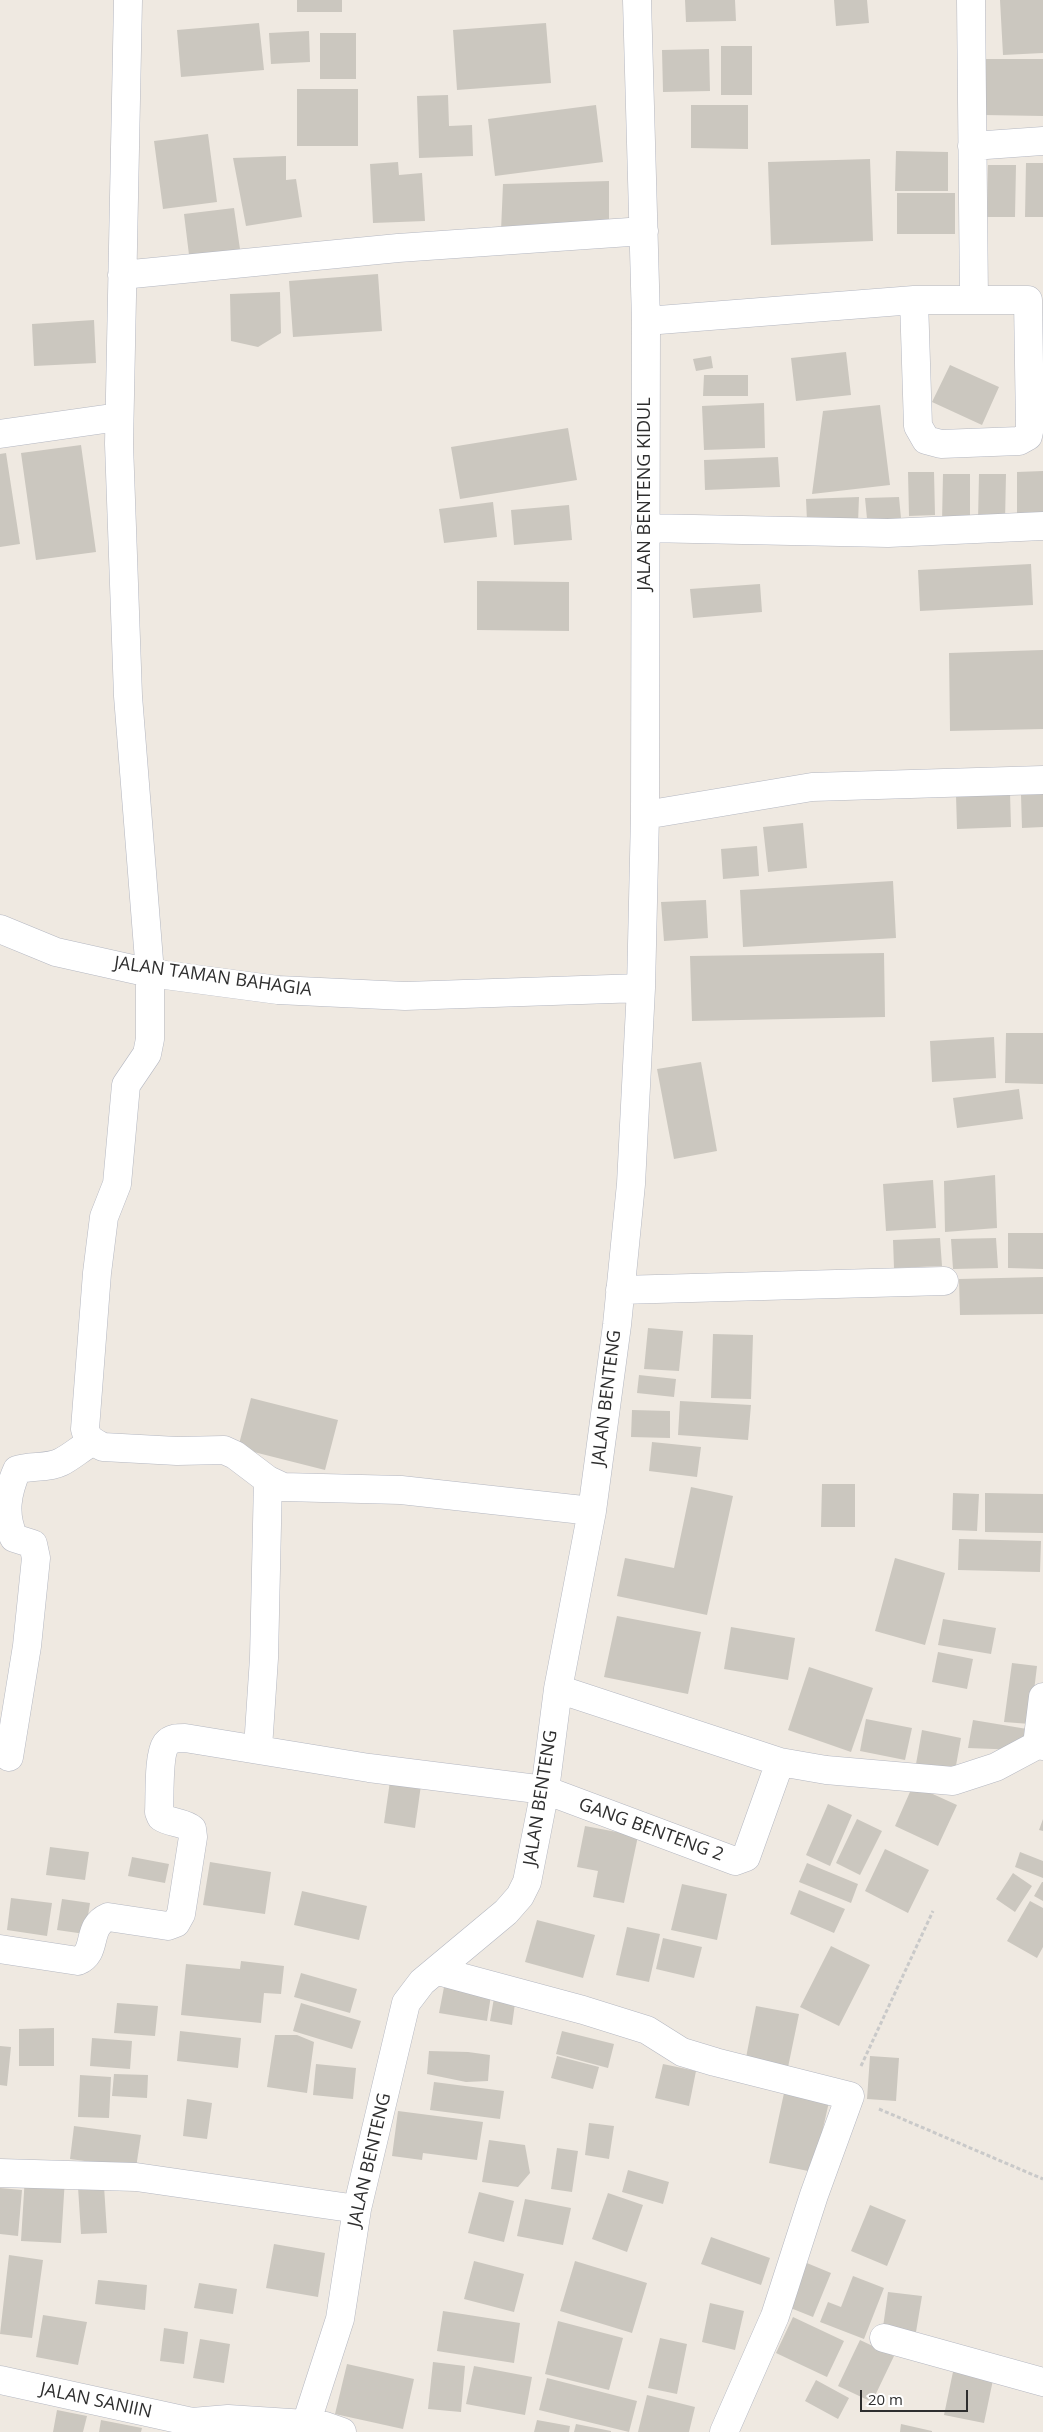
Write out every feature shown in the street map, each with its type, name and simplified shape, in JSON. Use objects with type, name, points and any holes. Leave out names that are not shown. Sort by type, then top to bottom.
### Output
[{"type":"street","points":[[128,0],[118,417],[128,696],[150,973],[150,1038],[147,1054],[126,1085],[117,1184],[104,1217],[96,1274],[86,1435],[92,1442],[102,1447],[177,1451],[224,1450],[246,1462],[268,1480],[282,1487],[401,1490],[592,1511]]},
{"type":"street","name":"JALAN BENTENG KIDUL","points":[[637,0],[646,322],[646,815],[641,988]]},
{"type":"street","points":[[971,0],[974,300]]},
{"type":"street","points":[[972,146],[1043,141]]},
{"type":"street","points":[[122,275],[398,248],[644,231]]},
{"type":"street","points":[[646,322],[914,300],[1035,300],[1030,427],[1028,436],[1019,440],[941,444],[926,440],[918,426],[914,300]]},
{"type":"street","points":[[0,434],[118,417]]},
{"type":"street","points":[[645,528],[888,533],[1043,526]]},
{"type":"street","points":[[646,815],[812,787],[1043,780]]},
{"type":"street","name":"JALAN TAMAN BAHAGIA","points":[[0,929],[56,952],[150,973],[278,990],[404,996],[641,988]]},
{"type":"street","name":"JALAN BENTENG","points":[[306,2424],[340,2319],[357,2209],[406,2002],[422,1982],[438,1971],[506,1912],[520,1896],[527,1882],[545,1790],[558,1689],[592,1511],[620,1290],[631,1184],[641,988]]},
{"type":"street","points":[[620,1290],[944,1281]]},
{"type":"street","points":[[10,1757],[36,1558],[33,1544],[14,1538],[9,1526],[6,1504],[17,1470],[26,1467],[43,1467],[61,1462],[92,1442]]},
{"type":"street","points":[[258,1748],[264,1658],[268,1480]]},
{"type":"street","points":[[558,1689],[780,1762],[826,1770],[953,1781],[996,1767],[1040,1746],[1043,1697]]},
{"type":"street","points":[[0,1949],[78,1961],[86,1958],[90,1950],[95,1926],[108,1917],[168,1926],[176,1923],[181,1914],[193,1837],[192,1829],[188,1826],[167,1821],[161,1818],[159,1812],[162,1761],[166,1744],[172,1739],[185,1738],[258,1748],[369,1768],[545,1790]]},
{"type":"street","name":"GANG BENTENG 2","points":[[545,1790],[734,1861],[740,1861],[746,1857],[780,1762]]},
{"type":"street","points":[[438,1971],[564,2005],[647,2030],[682,2052],[850,2096],[814,2195],[776,2316],[724,2432]]},
{"type":"street","points":[[0,2173],[136,2178],[357,2209]]},
{"type":"street","points":[[884,2338],[1043,2382]]},
{"type":"street","name":"JALAN SANIIN","points":[[0,2380],[191,2427]]},
{"type":"street","points":[[191,2427],[228,2419],[326,2426],[342,2432]]},
{"type":"path","points":[[933,1911],[874,2035],[850,2096],[1043,2179]]},
{"type":"building","points":[[297,0],[342,0],[342,12],[297,12]]},
{"type":"building","points":[[685,0],[735,0],[736,21],[686,22]]},
{"type":"building","points":[[834,0],[867,0],[869,23],[836,26]]},
{"type":"building","points":[[1000,0],[1043,0],[1043,53],[1003,55]]},
{"type":"building","points":[[259,23],[264,70],[181,77],[177,30]]},
{"type":"building","points":[[546,23],[551,83],[457,90],[453,30]]},
{"type":"building","points":[[309,31],[310,62],[271,64],[269,33]]},
{"type":"building","points":[[320,33],[356,33],[356,79],[320,79]]},
{"type":"building","points":[[721,46],[752,46],[752,95],[721,95]]},
{"type":"building","points":[[709,49],[710,91],[663,92],[662,50]]},
{"type":"building","points":[[985,59],[1043,59],[1043,116],[984,115]]},
{"type":"building","points":[[297,89],[358,89],[358,146],[297,146]]},
{"type":"building","points":[[448,95],[449,126],[472,125],[473,156],[419,158],[417,96]]},
{"type":"building","points":[[596,105],[603,162],[495,176],[488,119]]},
{"type":"building","points":[[691,105],[748,105],[748,149],[691,148]]},
{"type":"building","points":[[208,134],[217,202],[163,209],[154,141]]},
{"type":"building","points":[[896,151],[948,152],[948,191],[895,191]]},
{"type":"building","points":[[286,156],[286,180],[296,179],[302,217],[246,226],[233,158]]},
{"type":"building","points":[[870,159],[873,241],[771,245],[768,162]]},
{"type":"building","points":[[398,162],[399,175],[422,173],[425,221],[373,223],[370,164]]},
{"type":"building","points":[[1026,163],[1043,163],[1043,217],[1025,217]]},
{"type":"building","points":[[988,165],[1016,165],[1015,217],[987,217]]},
{"type":"building","points":[[609,181],[609,230],[501,231],[503,184]]},
{"type":"building","points":[[897,193],[955,193],[955,234],[897,234]]},
{"type":"building","points":[[234,208],[241,256],[190,263],[184,214]]},
{"type":"building","points":[[378,274],[382,331],[293,337],[289,281]]},
{"type":"building","points":[[280,292],[281,333],[258,347],[231,341],[230,294]]},
{"type":"building","points":[[94,320],[96,363],[34,366],[32,324]]},
{"type":"building","points":[[846,352],[851,395],[796,401],[791,358]]},
{"type":"building","points":[[711,356],[713,368],[696,371],[693,359]]},
{"type":"building","points":[[950,365],[999,387],[982,425],[932,402]]},
{"type":"building","points":[[704,375],[748,375],[748,396],[703,396]]},
{"type":"building","points":[[764,403],[765,448],[704,450],[702,406]]},
{"type":"building","points":[[880,405],[890,485],[812,494],[823,411]]},
{"type":"building","points":[[568,428],[577,480],[460,499],[451,447]]},
{"type":"building","points":[[81,445],[96,552],[36,560],[21,453]]},
{"type":"building","points":[[6,453],[20,544],[0,547],[0,454]]},
{"type":"building","points":[[778,457],[780,487],[705,490],[704,460]]},
{"type":"building","points":[[1043,471],[1043,521],[1017,522],[1017,472]]},
{"type":"building","points":[[908,472],[934,472],[935,515],[909,516]]},
{"type":"building","points":[[943,474],[970,474],[970,522],[942,522]]},
{"type":"building","points":[[979,474],[1006,474],[1005,522],[978,521]]},
{"type":"building","points":[[859,497],[858,523],[807,521],[806,499]]},
{"type":"building","points":[[899,497],[902,529],[868,529],[865,498]]},
{"type":"building","points":[[493,502],[497,537],[444,543],[439,509]]},
{"type":"building","points":[[569,505],[572,540],[514,545],[511,510]]},
{"type":"building","points":[[1031,564],[1033,605],[920,611],[918,570]]},
{"type":"building","points":[[477,581],[569,582],[569,631],[477,630]]},
{"type":"building","points":[[760,584],[762,612],[693,618],[690,589]]},
{"type":"building","points":[[1043,650],[1043,729],[950,731],[949,653]]},
{"type":"building","points":[[1010,793],[1011,827],[957,829],[956,795]]},
{"type":"building","points":[[1043,794],[1043,827],[1022,828],[1021,795]]},
{"type":"building","points":[[803,823],[807,868],[768,872],[763,827]]},
{"type":"building","points":[[757,846],[759,876],[723,879],[721,849]]},
{"type":"building","points":[[893,881],[896,938],[743,947],[740,890]]},
{"type":"building","points":[[706,900],[708,938],[664,941],[661,902]]},
{"type":"building","points":[[884,953],[885,1017],[692,1021],[690,956]]},
{"type":"building","points":[[1006,1033],[1043,1033],[1043,1084],[1005,1083]]},
{"type":"building","points":[[994,1037],[996,1078],[932,1082],[930,1041]]},
{"type":"building","points":[[701,1062],[717,1151],[674,1159],[657,1069]]},
{"type":"building","points":[[1019,1089],[1023,1119],[957,1128],[953,1098]]},
{"type":"building","points":[[995,1175],[997,1228],[945,1232],[944,1181]]},
{"type":"building","points":[[933,1180],[936,1228],[886,1231],[883,1184]]},
{"type":"building","points":[[1008,1233],[1043,1233],[1043,1269],[1008,1268]]},
{"type":"building","points":[[940,1238],[942,1266],[894,1268],[893,1240]]},
{"type":"building","points":[[996,1238],[998,1268],[953,1269],[951,1239]]},
{"type":"building","points":[[1043,1277],[1043,1314],[960,1315],[959,1279]]},
{"type":"building","points":[[648,1328],[683,1331],[679,1371],[644,1369]]},
{"type":"building","points":[[713,1334],[753,1335],[751,1399],[711,1398]]},
{"type":"building","points":[[639,1375],[676,1379],[674,1397],[637,1393]]},
{"type":"building","points":[[251,1398],[338,1420],[325,1470],[238,1448]]},
{"type":"building","points":[[680,1401],[751,1405],[748,1440],[678,1435]]},
{"type":"building","points":[[632,1410],[670,1411],[670,1438],[631,1437]]},
{"type":"building","points":[[652,1442],[701,1447],[697,1477],[649,1471]]},
{"type":"building","points":[[822,1484],[855,1484],[855,1527],[821,1527]]},
{"type":"building","points":[[691,1487],[733,1496],[707,1615],[617,1596],[625,1558],[674,1568]]},
{"type":"building","points":[[953,1493],[979,1494],[977,1531],[952,1530]]},
{"type":"building","points":[[985,1493],[1043,1494],[1043,1533],[985,1532]]},
{"type":"building","points":[[959,1539],[1041,1541],[1040,1572],[958,1570]]},
{"type":"building","points":[[895,1558],[945,1573],[925,1645],[875,1631]]},
{"type":"building","points":[[617,1616],[701,1632],[688,1694],[604,1677]]},
{"type":"building","points":[[943,1619],[996,1628],[991,1654],[938,1645]]},
{"type":"building","points":[[731,1627],[795,1638],[788,1680],[724,1669]]},
{"type":"building","points":[[938,1652],[973,1659],[967,1689],[932,1682]]},
{"type":"building","points":[[1012,1663],[1037,1666],[1030,1724],[1004,1722]]},
{"type":"building","points":[[809,1667],[873,1688],[851,1752],[788,1730]]},
{"type":"building","points":[[866,1719],[912,1728],[905,1760],[860,1751]]},
{"type":"building","points":[[973,1720],[1027,1729],[1020,1750],[968,1748]]},
{"type":"building","points":[[922,1730],[961,1738],[955,1771],[916,1764]]},
{"type":"building","points":[[390,1781],[421,1785],[415,1828],[384,1823]]},
{"type":"building","points":[[913,1785],[957,1805],[938,1846],[895,1826]]},
{"type":"building","points":[[828,1804],[852,1815],[830,1866],[806,1855]]},
{"type":"building","points":[[857,1819],[882,1831],[860,1875],[836,1863]]},
{"type":"building","points":[[1043,1819],[1043,1831],[1039,1830]]},
{"type":"building","points":[[585,1826],[638,1836],[624,1903],[593,1897],[598,1871],[577,1867]]},
{"type":"building","points":[[50,1847],[89,1852],[85,1880],[46,1875]]},
{"type":"building","points":[[885,1849],[929,1870],[908,1913],[865,1891]]},
{"type":"building","points":[[1020,1852],[1043,1861],[1043,1878],[1015,1867]]},
{"type":"building","points":[[132,1857],[169,1864],[165,1883],[128,1876]]},
{"type":"building","points":[[210,1862],[271,1872],[265,1914],[203,1905]]},
{"type":"building","points":[[807,1863],[858,1884],[851,1903],[799,1882]]},
{"type":"building","points":[[1013,1873],[1032,1886],[1015,1912],[996,1899]]},
{"type":"building","points":[[1043,1882],[1043,1901],[1034,1896]]},
{"type":"building","points":[[682,1884],[727,1894],[717,1940],[671,1930]]},
{"type":"building","points":[[799,1890],[845,1909],[834,1933],[790,1914]]},
{"type":"building","points":[[302,1891],[367,1906],[359,1940],[294,1925]]},
{"type":"building","points":[[11,1898],[52,1903],[47,1936],[7,1930]]},
{"type":"building","points":[[62,1899],[90,1903],[85,1934],[57,1930]]},
{"type":"building","points":[[1030,1901],[1043,1908],[1043,1947],[1037,1958],[1007,1941]]},
{"type":"building","points":[[537,1920],[595,1935],[583,1978],[525,1962]]},
{"type":"building","points":[[627,1927],[660,1934],[649,1982],[616,1975]]},
{"type":"building","points":[[663,1938],[702,1947],[694,1978],[656,1969]]},
{"type":"building","points":[[831,1946],[870,1965],[839,2026],[800,2007]]},
{"type":"building","points":[[241,1961],[284,1966],[281,1994],[264,1993],[261,2023],[181,2015],[186,1964],[240,1969]]},
{"type":"building","points":[[301,1973],[357,1989],[350,2013],[294,1997]]},
{"type":"building","points":[[445,1982],[492,1989],[487,2021],[439,2013]]},
{"type":"building","points":[[495,1992],[516,1996],[512,2025],[490,2021]]},
{"type":"building","points":[[117,2003],[158,2006],[155,2036],[114,2033]]},
{"type":"building","points":[[301,2003],[361,2021],[352,2049],[293,2031]]},
{"type":"building","points":[[756,2006],[799,2014],[786,2077],[744,2068]]},
{"type":"building","points":[[54,2028],[54,2066],[19,2066],[19,2029]]},
{"type":"building","points":[[180,2031],[241,2038],[238,2068],[177,2061]]},
{"type":"building","points":[[562,2031],[614,2044],[608,2068],[556,2054]]},
{"type":"building","points":[[275,2035],[297,2035],[314,2042],[307,2093],[267,2087]]},
{"type":"building","points":[[92,2038],[132,2041],[130,2069],[90,2066]]},
{"type":"building","points":[[0,2046],[11,2047],[7,2086],[0,2085]]},
{"type":"building","points":[[429,2051],[468,2052],[490,2055],[488,2081],[466,2082],[427,2074]]},
{"type":"building","points":[[557,2056],[599,2067],[593,2089],[551,2078]]},
{"type":"building","points":[[870,2056],[899,2058],[896,2101],[867,2099]]},
{"type":"building","points":[[316,2064],[356,2068],[353,2099],[313,2095]]},
{"type":"building","points":[[663,2064],[696,2071],[689,2106],[655,2098]]},
{"type":"building","points":[[114,2074],[148,2075],[147,2098],[112,2096]]},
{"type":"building","points":[[80,2075],[111,2077],[109,2118],[78,2117]]},
{"type":"building","points":[[434,2082],[504,2091],[500,2119],[430,2110]]},
{"type":"building","points":[[784,2093],[829,2102],[813,2172],[769,2163]]},
{"type":"building","points":[[187,2099],[212,2103],[207,2139],[183,2136]]},
{"type":"building","points":[[398,2111],[483,2122],[477,2160],[423,2153],[422,2160],[392,2156]]},
{"type":"building","points":[[589,2123],[614,2126],[609,2159],[585,2155]]},
{"type":"building","points":[[74,2126],[141,2135],[136,2168],[70,2159]]},
{"type":"building","points":[[489,2140],[525,2145],[530,2173],[518,2187],[482,2182]]},
{"type":"building","points":[[557,2148],[578,2151],[572,2192],[551,2189]]},
{"type":"building","points":[[628,2170],[669,2182],[663,2204],[622,2192]]},
{"type":"building","points":[[25,2176],[65,2178],[61,2243],[21,2241]]},
{"type":"building","points":[[104,2186],[107,2233],[81,2234],[78,2187]]},
{"type":"building","points":[[0,2188],[22,2190],[18,2236],[0,2234]]},
{"type":"building","points":[[479,2192],[514,2201],[504,2242],[468,2233]]},
{"type":"building","points":[[608,2193],[643,2205],[627,2252],[592,2239]]},
{"type":"building","points":[[525,2199],[571,2208],[563,2245],[517,2236]]},
{"type":"building","points":[[870,2205],[906,2220],[887,2266],[851,2251]]},
{"type":"building","points":[[711,2237],[770,2258],[761,2285],[701,2264]]},
{"type":"building","points":[[274,2244],[325,2253],[318,2297],[266,2288]]},
{"type":"building","points":[[9,2255],[43,2260],[32,2338],[0,2334]]},
{"type":"building","points":[[474,2261],[524,2274],[514,2312],[464,2299]]},
{"type":"building","points":[[575,2261],[647,2283],[632,2333],[560,2311]]},
{"type":"building","points":[[802,2261],[831,2273],[813,2317],[783,2305]]},
{"type":"building","points":[[853,2276],[884,2288],[864,2339],[820,2322],[828,2302],[841,2307]]},
{"type":"building","points":[[98,2280],[147,2285],[145,2310],[95,2304]]},
{"type":"building","points":[[199,2283],[237,2289],[233,2314],[194,2308]]},
{"type":"building","points":[[888,2292],[922,2296],[916,2332],[883,2327]]},
{"type":"building","points":[[710,2303],[744,2311],[735,2350],[702,2342]]},
{"type":"building","points":[[443,2311],[520,2323],[514,2363],[437,2351]]},
{"type":"building","points":[[43,2315],[87,2322],[78,2365],[36,2357]]},
{"type":"building","points":[[793,2317],[844,2341],[827,2377],[776,2353]]},
{"type":"building","points":[[558,2321],[623,2338],[609,2390],[545,2374]]},
{"type":"building","points":[[164,2328],[188,2332],[184,2364],[160,2361]]},
{"type":"building","points":[[660,2338],[687,2344],[677,2394],[648,2388]]},
{"type":"building","points":[[200,2339],[230,2344],[224,2383],[193,2378]]},
{"type":"building","points":[[860,2340],[894,2356],[872,2402],[838,2386]]},
{"type":"building","points":[[433,2362],[465,2366],[461,2412],[428,2409]]},
{"type":"building","points":[[347,2364],[414,2379],[403,2429],[335,2414]]},
{"type":"building","points":[[474,2366],[532,2377],[525,2415],[466,2404]]},
{"type":"building","points":[[954,2367],[994,2375],[984,2423],[944,2415]]},
{"type":"building","points":[[547,2378],[637,2401],[629,2432],[539,2410]]},
{"type":"building","points":[[816,2380],[849,2398],[838,2419],[805,2401]]},
{"type":"building","points":[[647,2395],[695,2407],[689,2432],[638,2432]]},
{"type":"building","points":[[57,2410],[87,2416],[83,2432],[53,2432]]},
{"type":"building","points":[[101,2420],[142,2428],[141,2432],[99,2432]]},
{"type":"building","points":[[537,2420],[570,2426],[569,2432],[534,2432]]},
{"type":"building","points":[[576,2424],[611,2431],[611,2432],[574,2432]]},
{"type":"building","points":[[901,2424],[932,2431],[932,2432],[900,2432]]}]
